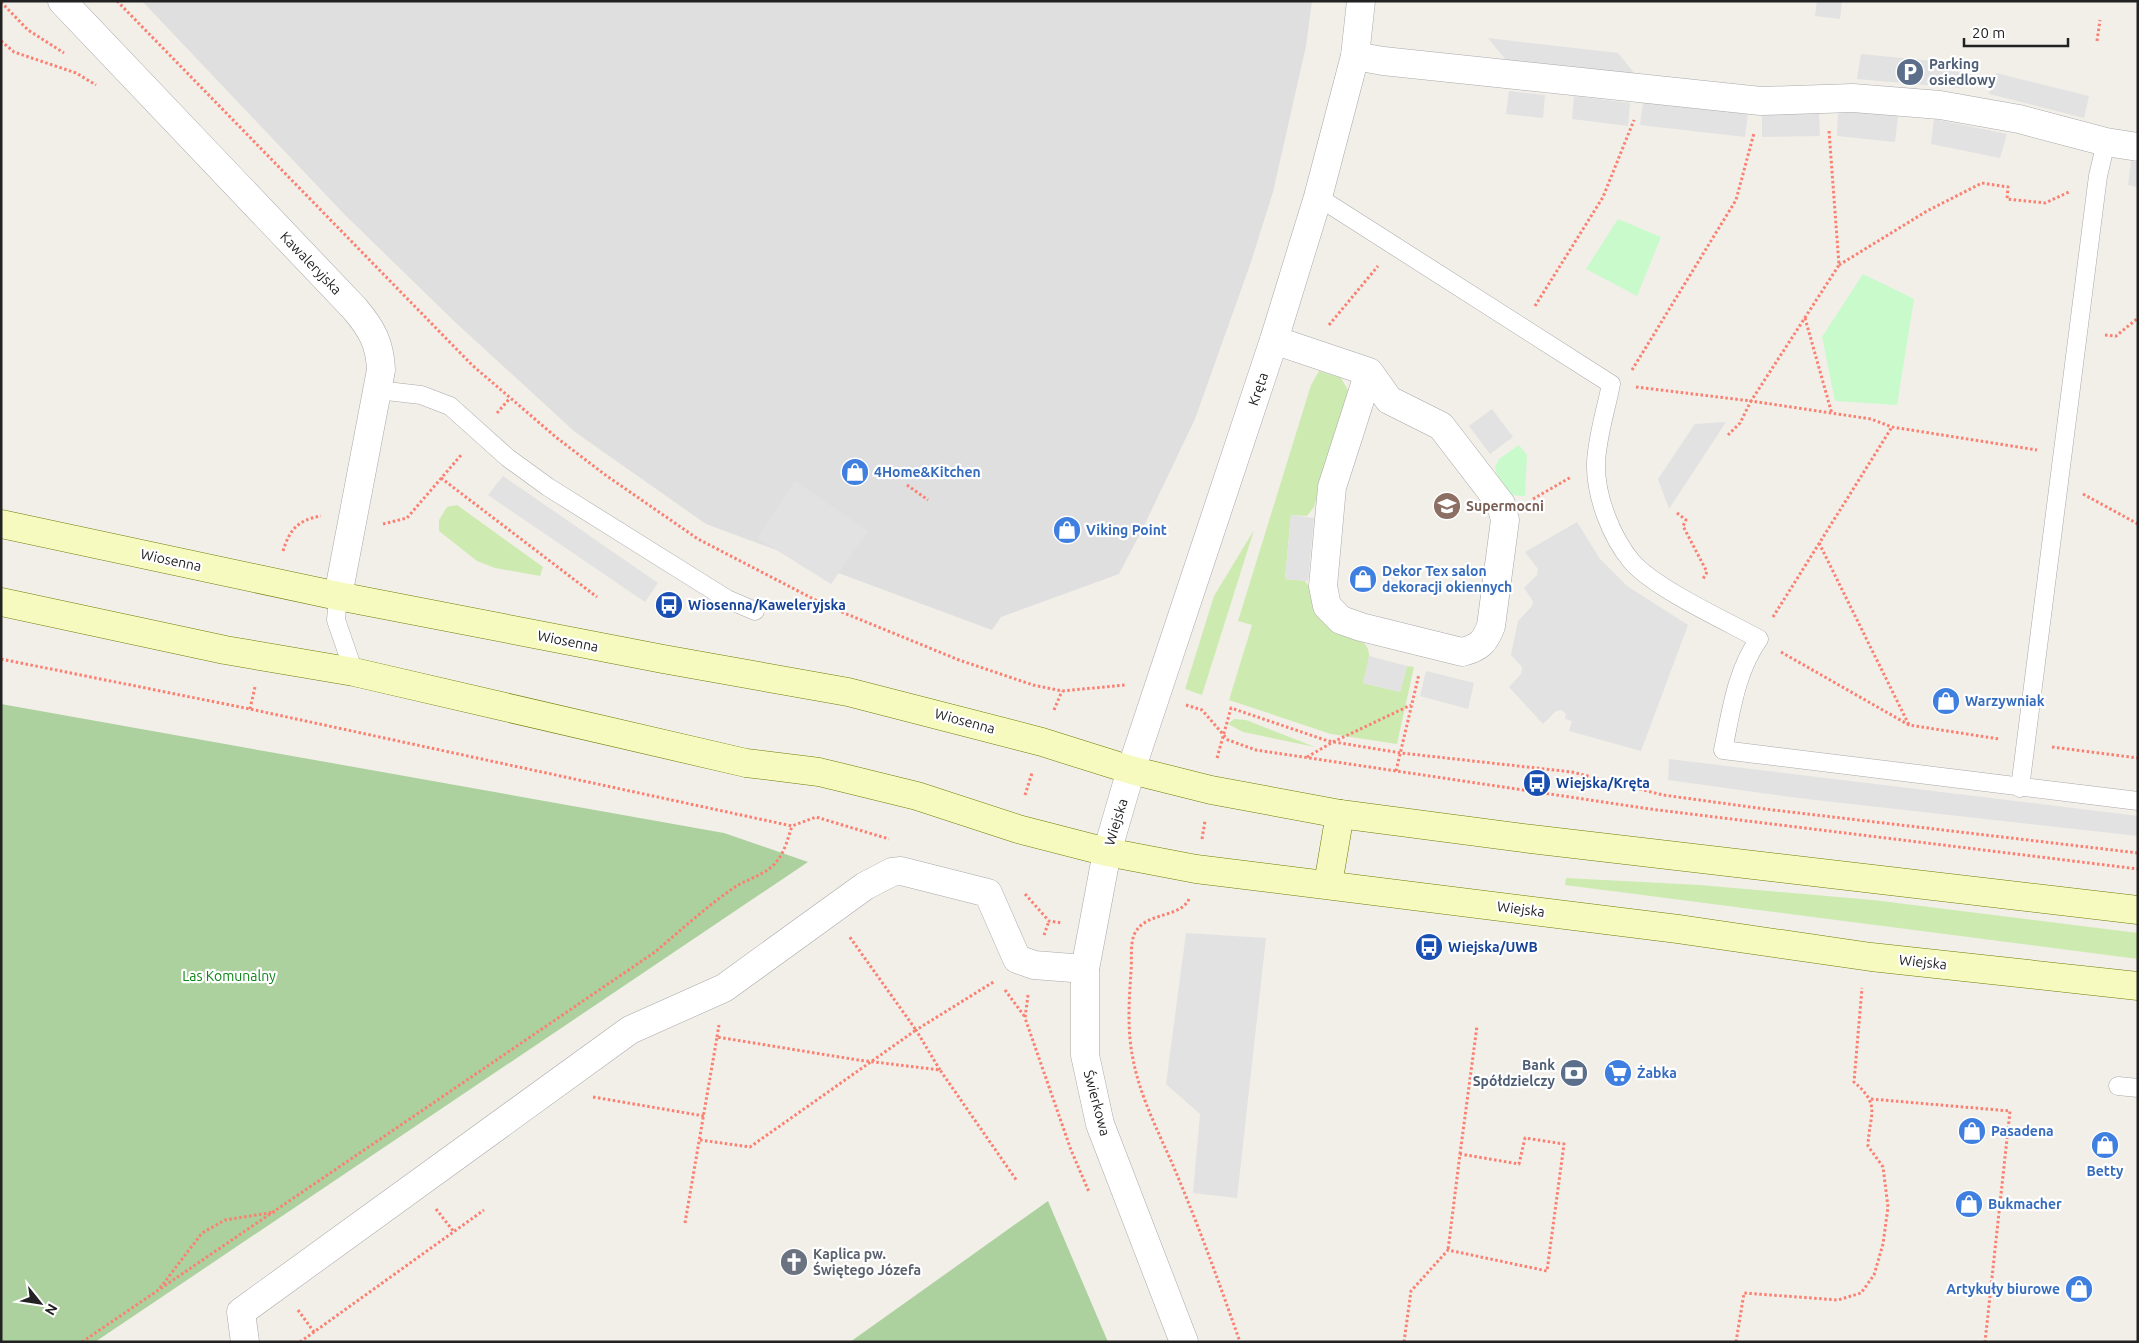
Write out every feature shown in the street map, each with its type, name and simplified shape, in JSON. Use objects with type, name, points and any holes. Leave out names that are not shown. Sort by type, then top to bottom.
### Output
[{"type":"main road","name":"Wiosenna","points":[[1,524],[338,596],[663,660],[848,692],[1042,742],[1131,770]]},
{"type":"main road","points":[[1,602],[225,650],[354,672],[746,763],[819,772],[917,796],[1018,829],[1106,852]]},
{"type":"main road","points":[[1131,770],[1211,790],[1340,814],[1531,839],[2138,910]]},
{"type":"main road","points":[[1328,884],[1340,814]]},
{"type":"main road","name":"Wiejska","points":[[1106,852],[1196,869],[1328,884],[1871,957],[2138,986]]},
{"type":"street","name":"Kawaleryjska","points":[[62,1],[369,326],[377,341],[381,370],[378,390],[338,596]]},
{"type":"street","name":"Kręta","points":[[1131,770],[1274,340],[1318,198],[1355,56],[1361,1]]},
{"type":"street","points":[[1355,56],[1761,101],[1853,98],[1940,105],[2019,119],[2106,142],[2138,147]]},
{"type":"street","points":[[1274,340],[1369,372],[1389,400],[1441,426],[1501,504],[1505,517],[1491,626],[1485,640],[1475,649],[1462,652],[1361,628],[1341,620],[1327,606],[1323,586],[1332,487],[1369,372]]},
{"type":"street","name":"Wiejska","points":[[1106,852],[1131,770]]},
{"type":"street","name":"Świerkowa","points":[[1106,852],[1085,969],[1085,1055],[1100,1124],[1184,1342]]},
{"type":"street","points":[[245,1342],[241,1312],[630,1030],[724,988],[865,886],[892,872],[901,871],[988,893],[1017,959],[1034,966],[1085,969]]},
{"type":"lane","points":[[2020,788],[2098,176],[2106,142]]},
{"type":"lane","points":[[1318,198],[1610,384],[1596,462],[1597,488],[1605,512],[1632,562],[1657,582],[1759,639],[1749,654],[1737,688],[1723,750],[2138,801]]},
{"type":"lane","points":[[378,390],[434,398],[450,406],[508,458],[548,488],[728,599],[755,611]]},
{"type":"lane","points":[[338,596],[336,620],[354,672]]},
{"type":"lane","points":[[2118,1086],[2138,1088]]},
{"type":"path","points":[[117,1],[472,365],[510,398],[604,474],[690,534],[828,606],[959,660],[1033,686],[1062,691],[1124,684],[1202,710],[1228,740],[1256,750],[1650,809],[2138,869]]},
{"type":"path","points":[[1,2],[28,30],[72,58]]},
{"type":"path","points":[[2097,41],[2100,20]]},
{"type":"path","points":[[1,41],[14,52],[76,74],[102,87],[92,75]]},
{"type":"path","points":[[1522,327],[1603,197],[1632,127],[1644,88]]},
{"type":"path","points":[[1830,99],[1828,140],[1839,265]]},
{"type":"path","points":[[1610,384],[1633,369],[1736,200],[1753,138],[1755,116],[1761,101]]},
{"type":"path","points":[[1728,435],[1740,423],[1744,411],[1839,265],[1927,210],[1982,183],[2008,187],[2007,199],[2045,203],[2068,191],[2074,195]]},
{"type":"path","points":[[1322,330],[1364,281],[1398,248]]},
{"type":"path","points":[[1805,318],[1832,414]]},
{"type":"path","points":[[2079,330],[2116,336],[2138,318]]},
{"type":"path","points":[[1610,384],[1751,401],[1871,419],[1892,427],[2040,450]]},
{"type":"path","points":[[378,526],[407,518],[510,398]]},
{"type":"path","points":[[1892,427],[1759,639],[1909,725],[2138,758]]},
{"type":"path","points":[[1505,517],[1596,462]]},
{"type":"path","points":[[441,478],[598,597]]},
{"type":"path","points":[[2059,481],[2138,524]]},
{"type":"path","points":[[907,485],[928,500]]},
{"type":"path","points":[[1677,513],[1686,520],[1683,526],[1707,572],[1689,600]]},
{"type":"path","points":[[282,556],[288,535],[296,526],[307,519],[323,515]]},
{"type":"path","points":[[1819,542],[1909,725]]},
{"type":"path","points":[[1396,771],[1426,644]]},
{"type":"path","points":[[1,659],[260,712],[792,826],[785,847],[777,862],[766,872],[737,886],[696,916],[656,952],[82,1342]]},
{"type":"path","points":[[1054,710],[1062,691]]},
{"type":"path","points":[[1307,758],[1334,742],[1412,705]]},
{"type":"path","points":[[1240,1342],[1184,1191],[1142,1095],[1132,1059],[1129,1025],[1134,935],[1138,929],[1157,915],[1170,914],[1187,903],[1196,869],[1223,736],[1231,708],[1334,742],[1401,753],[1572,772],[1663,795],[1756,808],[2138,853]]},
{"type":"path","points":[[1024,796],[1032,771]]},
{"type":"path","points":[[1023,892],[1049,921]]},
{"type":"path","points":[[844,930],[916,1030],[940,1070],[1017,1181]]},
{"type":"path","points":[[1862,984],[1854,1082],[1871,1099],[2010,1111],[1986,1342]]},
{"type":"path","points":[[1029,992],[1026,1018],[1071,1150]]},
{"type":"path","points":[[700,1140],[750,1147],[916,1030],[965,998]]},
{"type":"path","points":[[686,1224],[720,1020]]},
{"type":"path","points":[[1404,1342],[1410,1291],[1448,1250],[1477,1026]]},
{"type":"path","points":[[717,1037],[940,1070]]},
{"type":"path","points":[[569,1075],[581,1095],[704,1116]]},
{"type":"path","points":[[1736,1342],[1744,1293],[1838,1300],[1861,1293],[1874,1275],[1883,1244],[1888,1207],[1883,1167],[1868,1146],[1872,1112],[1871,1099]]},
{"type":"path","points":[[1448,1250],[1547,1271],[1564,1144],[1525,1138],[1519,1164],[1460,1154]]},
{"type":"path","points":[[300,1342],[484,1210]]},
{"type":"path","points":[[158,1291],[202,1233],[225,1220],[276,1212]]},
{"type":"shaded area","points":[[142,1],[1312,1],[1306,46],[1273,192],[1251,262],[1195,419],[1143,528],[1119,574],[1001,617],[992,630],[706,524],[575,432],[455,322],[344,214]]},
{"type":"shaded area","points":[[1817,1],[1842,1],[1840,19],[1815,16]]},
{"type":"shaded area","points":[[1488,38],[1618,53],[1635,74],[1506,60]]},
{"type":"shaded area","name":"Parking osiedlowy","points":[[1861,54],[1964,64],[1960,88],[1857,79]]},
{"type":"shaded area","name":"Parking osiedlowy","points":[[1996,73],[2089,96],[2084,118],[1989,94]]},
{"type":"shaded area","points":[[1509,91],[1545,95],[1543,118],[1506,114]]},
{"type":"shaded area","points":[[1574,96],[1630,103],[1628,126],[1572,119]]},
{"type":"shaded area","points":[[1643,102],[1748,114],[1745,137],[1640,125]]},
{"type":"shaded area","points":[[1851,111],[1898,116],[1895,142],[1837,136],[1838,112]]},
{"type":"shaded area","points":[[1819,113],[1820,136],[1762,137],[1762,114]]},
{"type":"shaded area","points":[[1934,119],[2007,134],[2000,158],[1931,144]]},
{"type":"shaded area","points":[[2131,161],[2138,162],[2138,187],[2128,185]]},
{"type":"shaded area","points":[[1492,409],[1513,437],[1490,454],[1469,426]]},
{"type":"shaded area","points":[[1726,422],[1669,509],[1658,479],[1695,424]]},
{"type":"shaded area","points":[[503,476],[658,583],[645,602],[488,495]]},
{"type":"shaded area","points":[[795,481],[868,531],[831,584],[757,538]]},
{"type":"shaded area","points":[[1291,515],[1314,518],[1308,581],[1285,579]]},
{"type":"shaded area","points":[[1577,522],[1600,559],[1627,586],[1688,625],[1641,751],[1569,731],[1572,721],[1565,719],[1566,714],[1562,710],[1556,711],[1543,724],[1509,687],[1521,674],[1522,667],[1511,655],[1518,621],[1532,606],[1533,601],[1524,588],[1537,575],[1538,569],[1525,552]]},
{"type":"shaded area","points":[[1369,656],[1407,666],[1400,692],[1363,683]]},
{"type":"shaded area","points":[[1426,671],[1474,683],[1468,709],[1420,696]]},
{"type":"shaded area","points":[[1669,759],[2138,816],[2138,836],[1798,798],[1668,780]]},
{"type":"shaded area","points":[[1186,933],[1266,938],[1237,1198],[1193,1193],[1200,1114],[1166,1084]]},
{"type":"green space","points":[[1618,219],[1661,237],[1637,296],[1586,269]]},
{"type":"green space","points":[[1863,274],[1914,299],[1897,405],[1835,401],[1822,337]]},
{"type":"green space","points":[[1319,371],[1341,378],[1349,392],[1314,507],[1307,516],[1291,515],[1285,579],[1305,581],[1319,617],[1323,622],[1364,643],[1368,649],[1369,656],[1363,683],[1400,692],[1407,666],[1414,667],[1397,744],[1331,734],[1229,700],[1252,625],[1238,621],[1311,385]]},
{"type":"green space","points":[[1519,445],[1527,455],[1525,496],[1511,495],[1497,475],[1495,467],[1499,459]]},
{"type":"green space","points":[[457,505],[543,567],[540,576],[495,568],[477,561],[439,531],[439,520],[447,507]]},
{"type":"green space","points":[[1254,530],[1202,695],[1185,689],[1214,596]]},
{"type":"green space","name":"Las Komunalny","points":[[1,704],[724,833],[808,862],[95,1342],[1,1342]]},
{"type":"green space","points":[[1234,719],[1246,720],[1315,747],[1243,732],[1228,724]]},
{"type":"green space","points":[[1566,878],[1700,885],[1873,900],[2138,933],[2138,959],[1565,885]]},
{"type":"green space","points":[[1048,1201],[1108,1342],[850,1342]]},
{"type":"place","name":"Parking osiedlowy","points":[[1910,72]]},
{"type":"place","name":"4Home&Kitchen","points":[[855,472]]},
{"type":"place","name":"Supermocni","points":[[1447,506]]},
{"type":"place","name":"Viking Point","points":[[1067,530]]},
{"type":"place","name":"Dekor Tex salon dekoracji okiennych","points":[[1363,579]]},
{"type":"place","name":"Wiosenna/Kaweleryjska","points":[[669,605]]},
{"type":"place","name":"Warzywniak","points":[[1946,701]]},
{"type":"place","name":"Wiejska/Kręta","points":[[1537,783]]},
{"type":"place","name":"Wiejska/UWB","points":[[1429,947]]},
{"type":"place","name":"Bank Spółdzielczy","points":[[1574,1073]]},
{"type":"place","name":"Żabka","points":[[1618,1073]]},
{"type":"place","name":"Pasadena","points":[[1972,1131]]},
{"type":"place","name":"Betty","points":[[2105,1145]]},
{"type":"place","name":"Bukmacher","points":[[1969,1204]]},
{"type":"place","name":"Kaplica pw. Świętego Józefa","points":[[794,1262]]},
{"type":"place","name":"Artykuły biurowe","points":[[2079,1289]]}]
